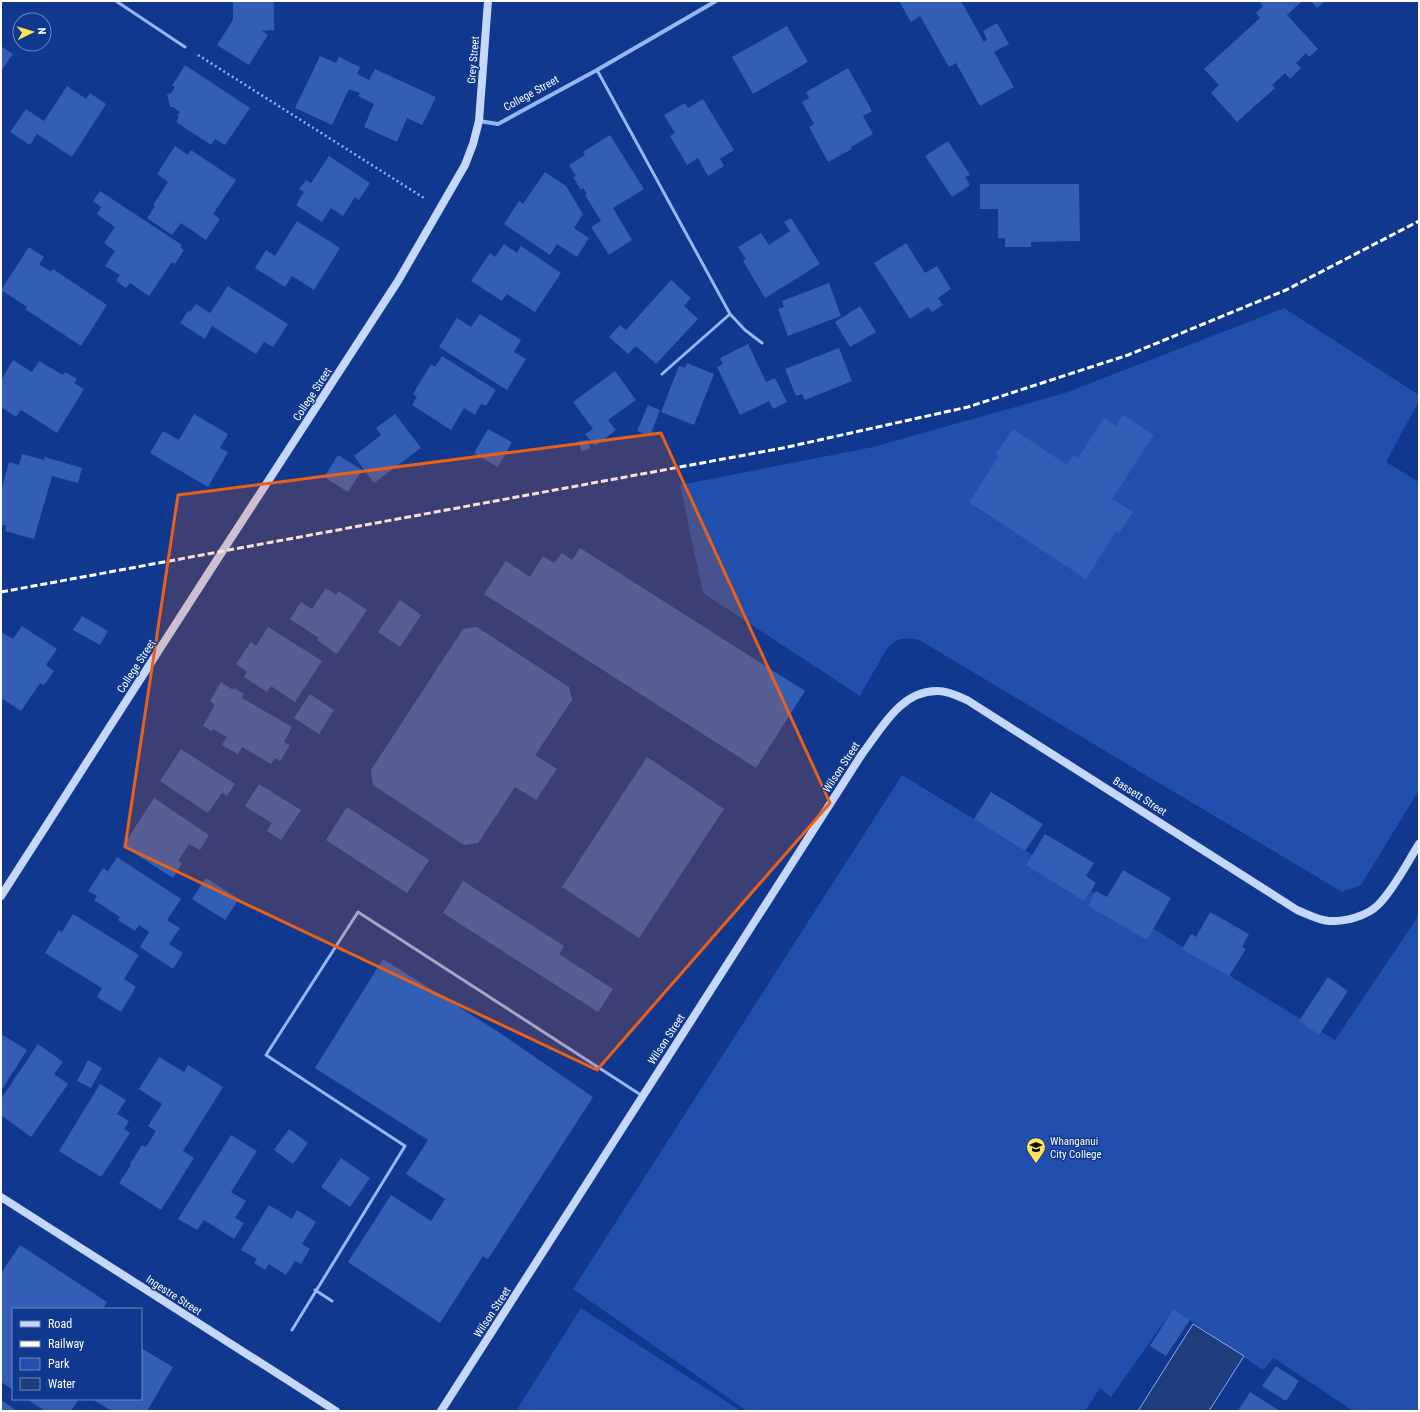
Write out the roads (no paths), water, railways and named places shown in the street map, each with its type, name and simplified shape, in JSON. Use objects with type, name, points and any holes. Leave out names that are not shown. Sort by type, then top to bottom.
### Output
[{"type":"street","name":"Grey Street","points":[[479,121],[488,1]]},
{"type":"street","name":"College Street","points":[[1,896],[398,281],[465,165],[473,144],[479,121],[498,124],[597,70],[716,1]]},
{"type":"street","name":"Bassett Street","points":[[923,692],[939,690],[954,694],[967,700],[1297,910],[1313,917],[1329,921],[1344,920],[1362,915],[1377,906],[1389,892],[1419,844]]},
{"type":"street","name":"Wilson Street","points":[[441,1411],[862,754],[894,712],[905,701],[923,692]]},
{"type":"street","name":"Ingestre Street","points":[[1,1197],[336,1411]]},
{"type":"lane","points":[[116,1],[185,47]]},
{"type":"lane","points":[[597,70],[730,314],[745,330],[762,343]]},
{"type":"lane","points":[[662,374],[730,314]]},
{"type":"lane","points":[[292,1330],[315,1290],[405,1146],[266,1055],[358,912],[643,1096]]},
{"type":"lane","points":[[315,1290],[332,1301]]},
{"type":"water","points":[[1193,1324],[1244,1356],[1209,1411],[1138,1411]]},
{"type":"railway","points":[[1,592],[783,448],[968,407],[1128,355],[1286,290],[1419,221]]},
{"type":"place","name":"Whanganui City College","points":[[1036,1164]]}]
